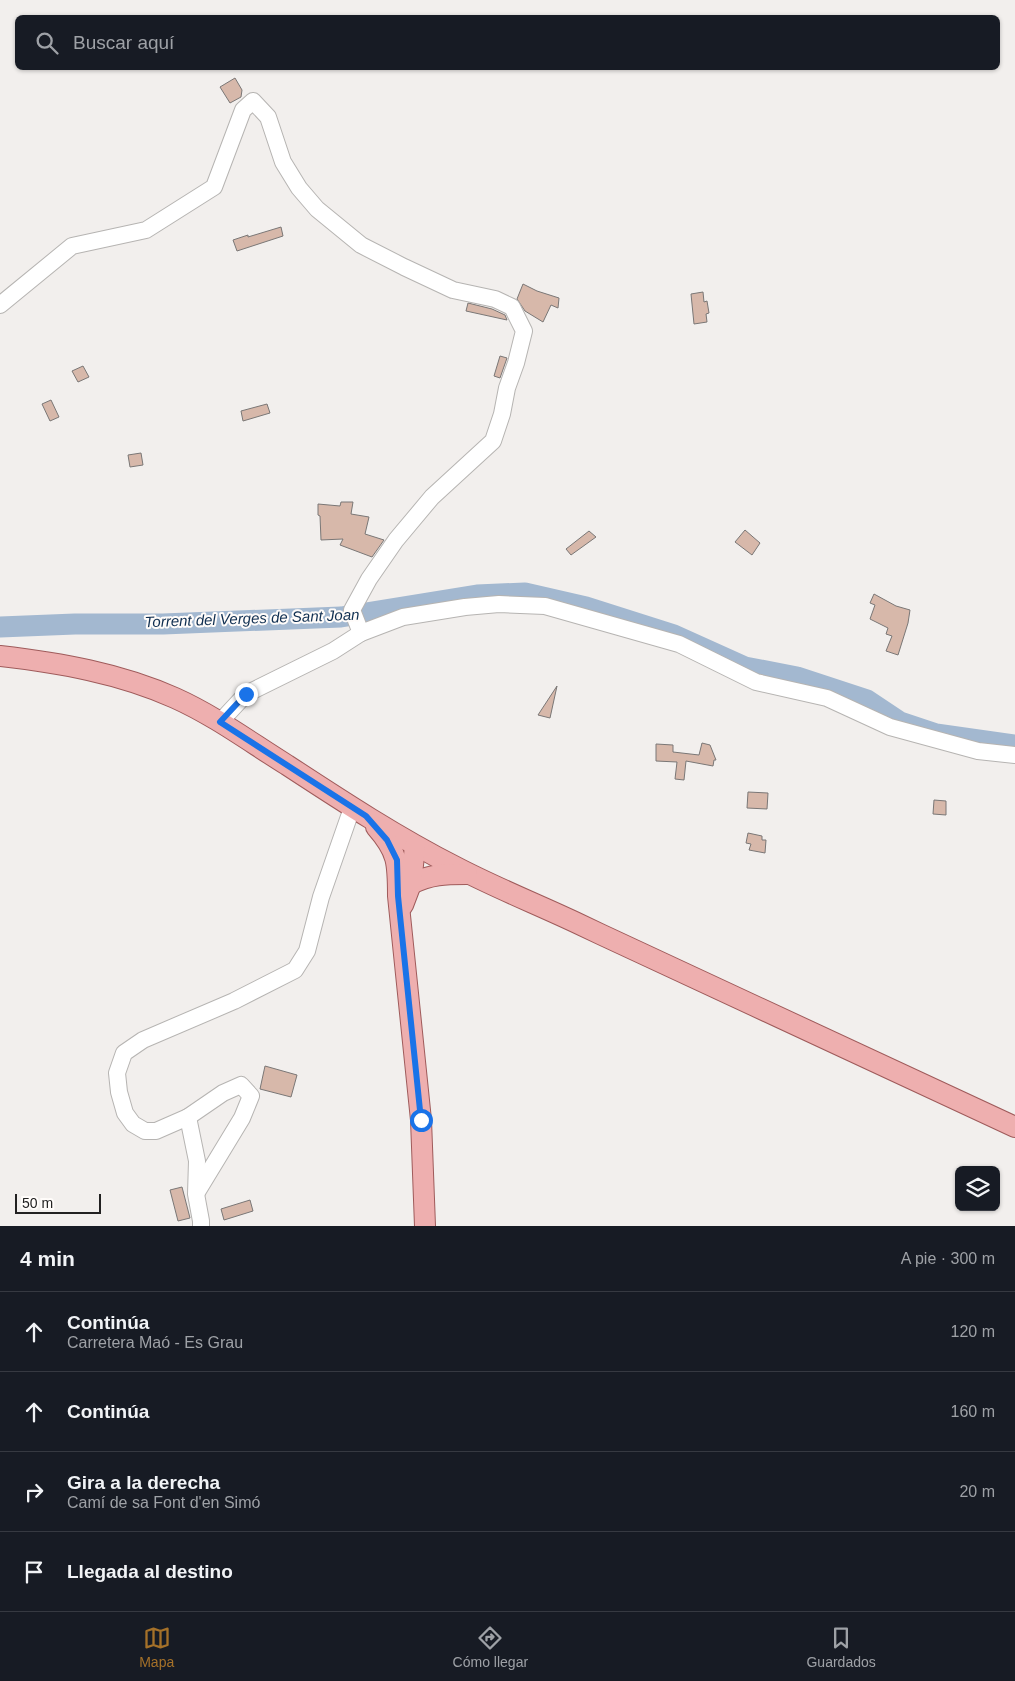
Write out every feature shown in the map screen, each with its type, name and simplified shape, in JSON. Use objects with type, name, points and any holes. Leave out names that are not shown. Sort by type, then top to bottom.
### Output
[{"type":"main road","points":[[0,656],[55,663],[126,680],[177,699],[220,722],[359,812],[416,846],[469,874],[532,901],[678,971],[1015,1127]]},
{"type":"main road","points":[[359,812],[390,845],[405,878],[406,895],[401,914],[421,1120],[425,1226]]},
{"type":"main road","points":[[405,878],[414,871],[416,846]]},
{"type":"main road","points":[[405,878],[441,874],[469,874]]},
{"type":"street","points":[[0,305],[72,246],[146,230],[214,187],[243,110],[253,101],[268,117],[284,162],[299,188],[316,209],[361,245],[453,290],[495,299],[512,307],[524,331],[493,441],[432,497],[408,526],[369,579],[357,621],[332,652],[246,694],[220,722]]},
{"type":"street","points":[[357,621],[464,606],[499,604],[545,606],[686,646],[756,682],[827,698],[890,727],[978,751],[1015,755]]},
{"type":"street","points":[[196,1194],[242,1118],[251,1096],[241,1085],[224,1093],[188,1117],[156,1131],[145,1131],[133,1124],[124,1112],[117,1073],[124,1053],[143,1040],[234,1001],[295,970],[307,951],[321,897],[359,812]]},
{"type":"street","points":[[188,1117],[197,1161],[196,1194],[201,1226]]},
{"type":"building","points":[[235,78],[242,90],[241,97],[230,103],[220,87]]},
{"type":"building","points":[[281,227],[283,236],[237,251],[233,240]]},
{"type":"building","points":[[523,284],[559,298],[558,308],[551,305],[543,322],[525,311],[517,299]]},
{"type":"building","points":[[703,292],[704,302],[707,301],[709,313],[706,314],[707,322],[694,324],[691,294]]},
{"type":"building","points":[[468,303],[492,309],[505,315],[507,320],[466,311]]},
{"type":"building","points":[[500,356],[507,358],[500,378],[494,376]]},
{"type":"building","points":[[83,366],[89,377],[78,382],[72,371]]},
{"type":"building","points":[[51,400],[59,417],[50,421],[42,404]]},
{"type":"building","points":[[267,404],[270,413],[243,421],[241,411]]},
{"type":"building","points":[[141,453],[143,465],[130,467],[128,455]]},
{"type":"building","points":[[341,502],[353,502],[351,514],[369,517],[365,534],[384,540],[372,557],[340,545],[343,539],[321,540],[318,504],[340,506]]},
{"type":"building","points":[[745,530],[760,543],[752,555],[735,542]]},
{"type":"building","points":[[589,531],[596,537],[571,555],[566,549]]},
{"type":"building","points":[[874,594],[896,606],[910,610],[898,655],[886,651],[892,636],[886,634],[888,628],[870,619],[875,605],[870,603]]},
{"type":"building","points":[[557,686],[550,718],[538,715]]},
{"type":"building","points":[[702,743],[710,745],[716,760],[714,760],[713,766],[686,761],[684,780],[675,779],[677,762],[656,761],[656,744],[673,745],[673,752],[699,755]]},
{"type":"building","points":[[748,792],[768,793],[767,809],[747,808]]},
{"type":"building","points":[[934,800],[946,801],[946,815],[933,814]]},
{"type":"building","points":[[748,833],[762,836],[762,840],[766,840],[765,853],[749,850],[751,844],[746,843]]},
{"type":"building","points":[[265,1066],[297,1075],[291,1097],[260,1089]]},
{"type":"building","points":[[182,1187],[190,1218],[178,1221],[170,1190]]},
{"type":"building","points":[[250,1200],[253,1211],[224,1220],[221,1209]]},
{"type":"waterway","name":"Torrent del Verges de Sant Joan","points":[[0,627],[75,624],[163,624],[341,617],[477,595],[525,593],[586,607],[674,635],[745,667],[797,677],[867,700],[900,722],[936,734],[1015,745]]},
{"type":"route","points":[[246,694],[220,722],[366,816],[387,840],[397,860],[398,896],[421,1120]]}]
